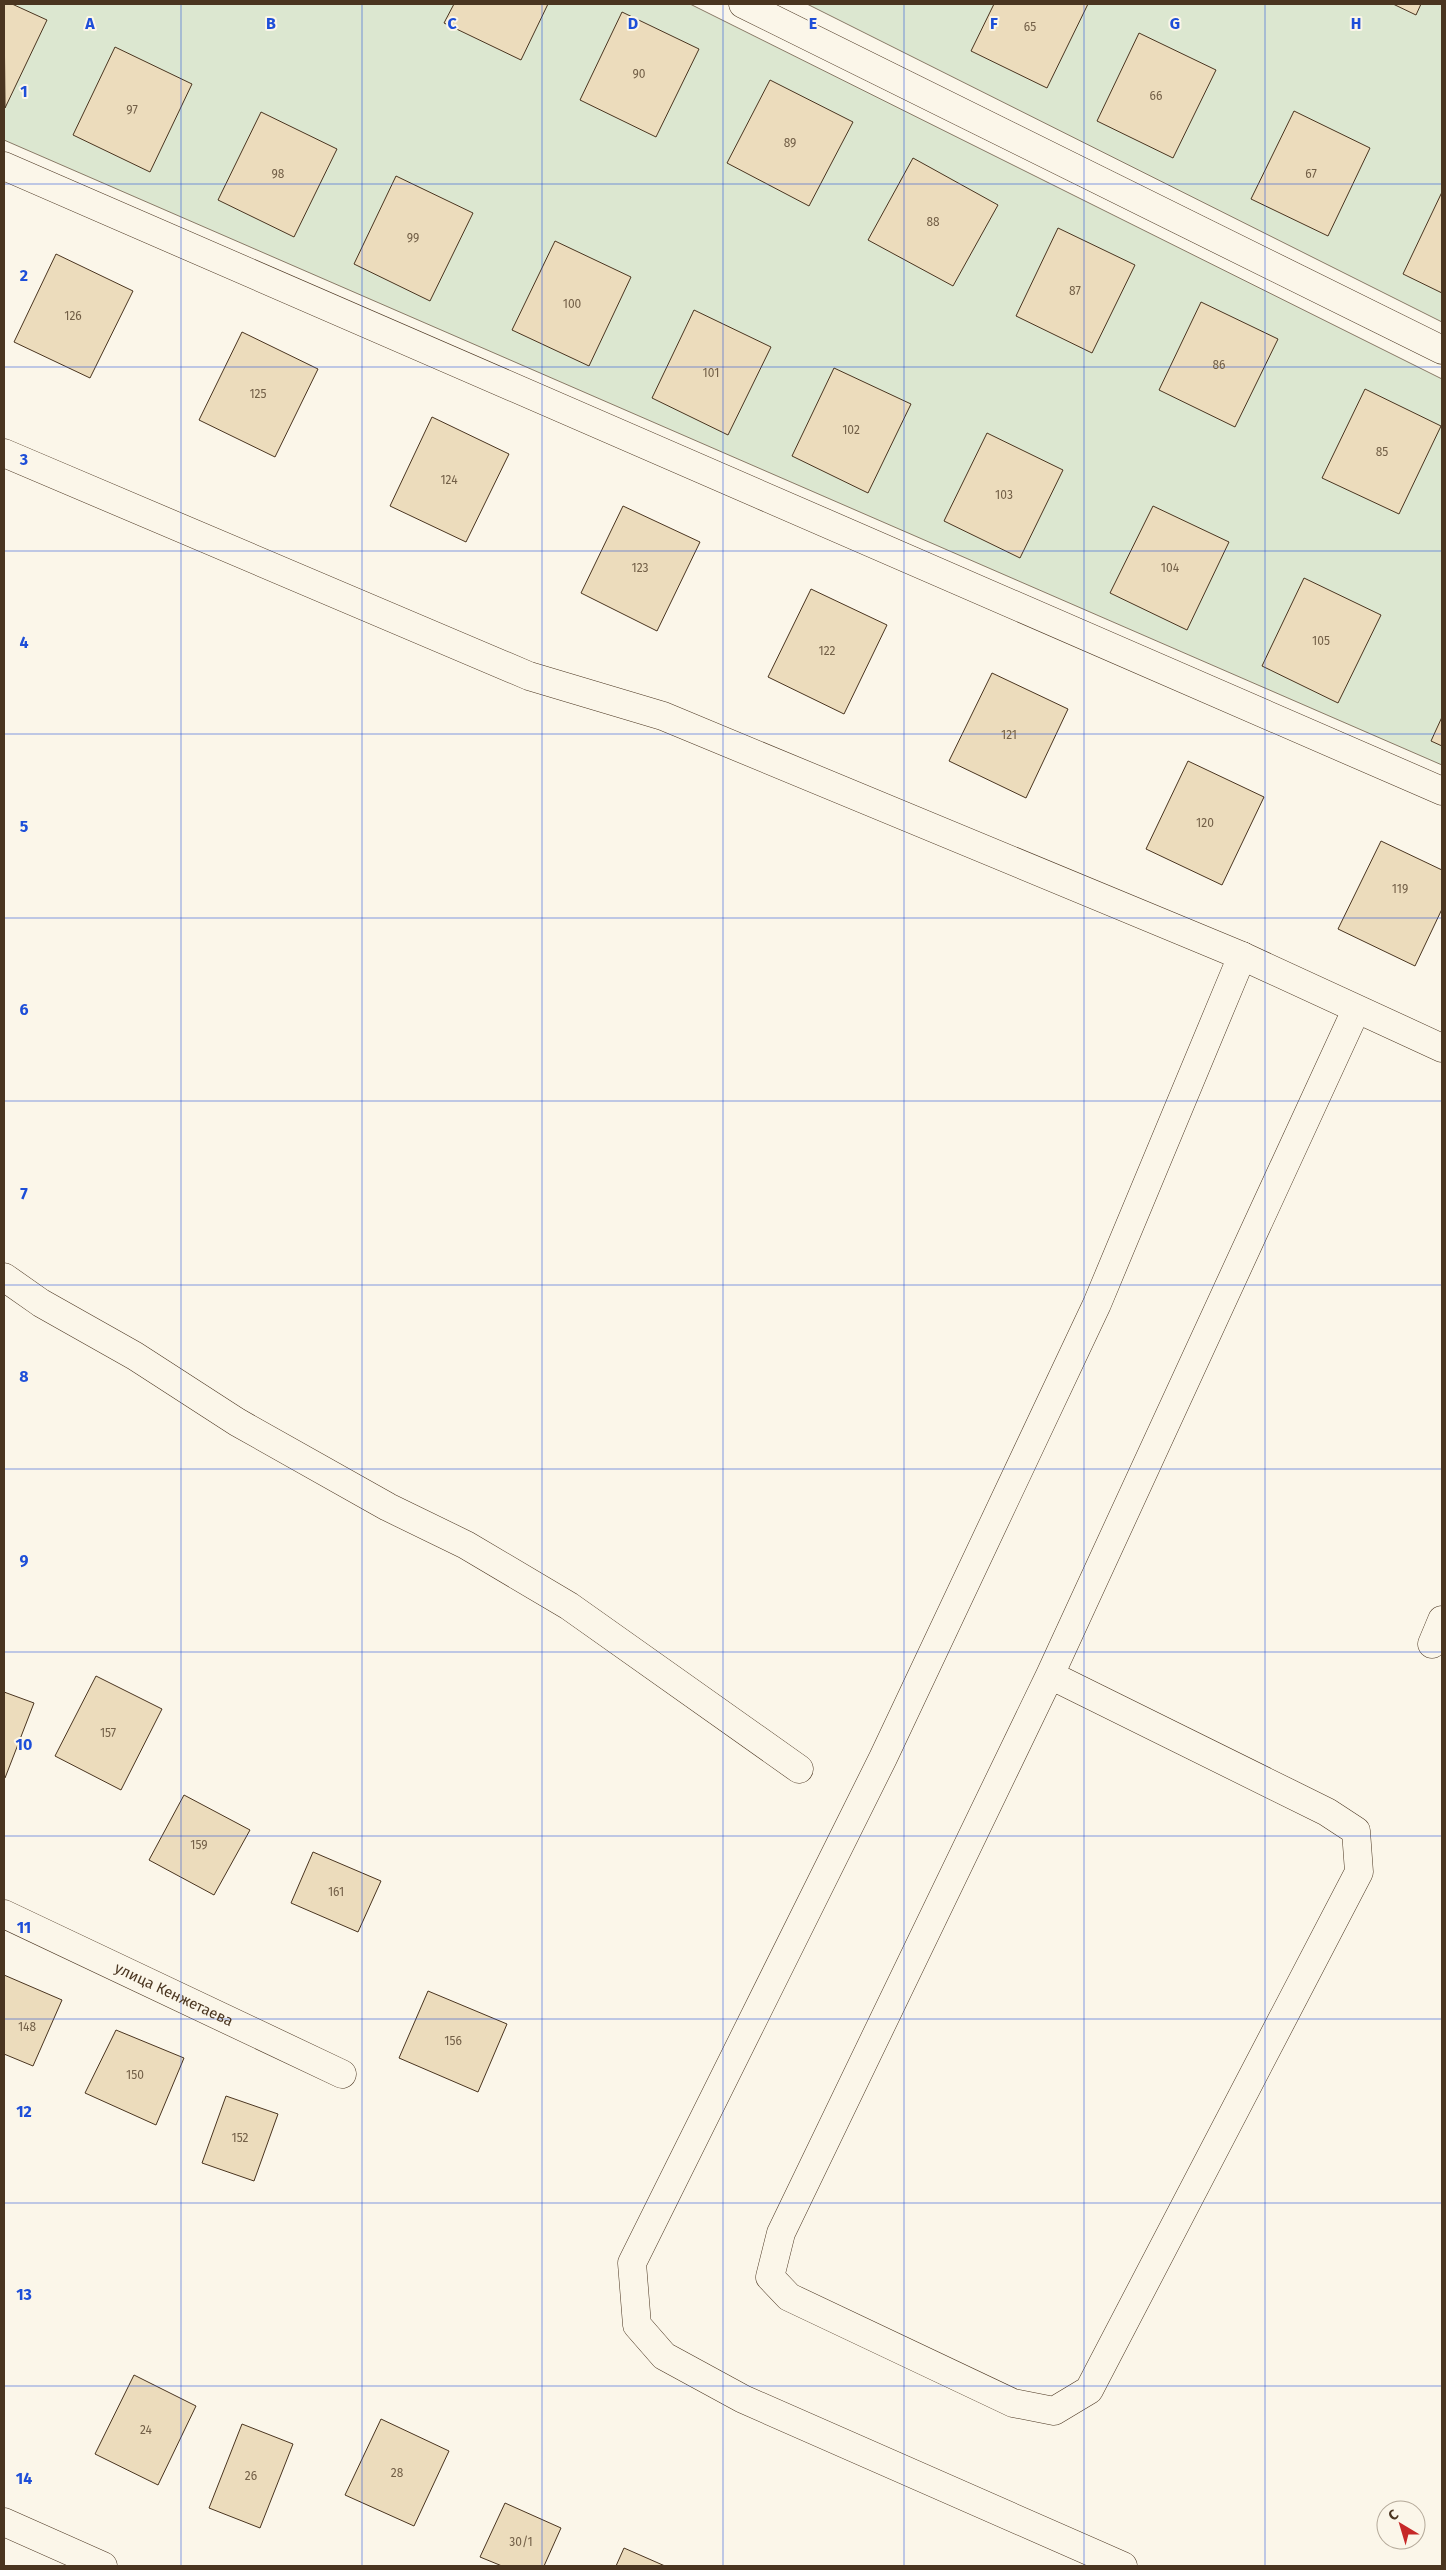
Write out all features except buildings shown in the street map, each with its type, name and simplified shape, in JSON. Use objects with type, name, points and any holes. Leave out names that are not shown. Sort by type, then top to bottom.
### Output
[{"type":"street","points":[[743,4],[1442,350]]},
{"type":"street","points":[[4,166],[1442,792]]},
{"type":"street","points":[[4,453],[529,676],[663,716],[1242,956],[1442,1048]]},
{"type":"street","points":[[1123,2566],[744,2399],[664,2356],[637,2325],[632,2262],[883,1758],[1093,1313],[1242,956]]},
{"type":"street","points":[[1050,1675],[1327,1812],[1356,1831],[1359,1872],[1089,2390],[1054,2411],[1013,2403],[789,2297],[770,2277],[781,2233],[1050,1675],[1356,1010]]},
{"type":"street","points":[[4,1278],[41,1303],[135,1356],[237,1422],[388,1507],[466,1545],[569,1606],[800,1769]]},
{"type":"street","name":"улица Кенжетаева","points":[[4,1914],[342,2074]]},
{"type":"street","points":[[4,2522],[103,2566]]},
{"type":"green space","points":[[4,4],[690,4],[1442,379],[1442,765],[4,140]]},
{"type":"green space","points":[[807,4],[1442,4],[1442,322]]}]
